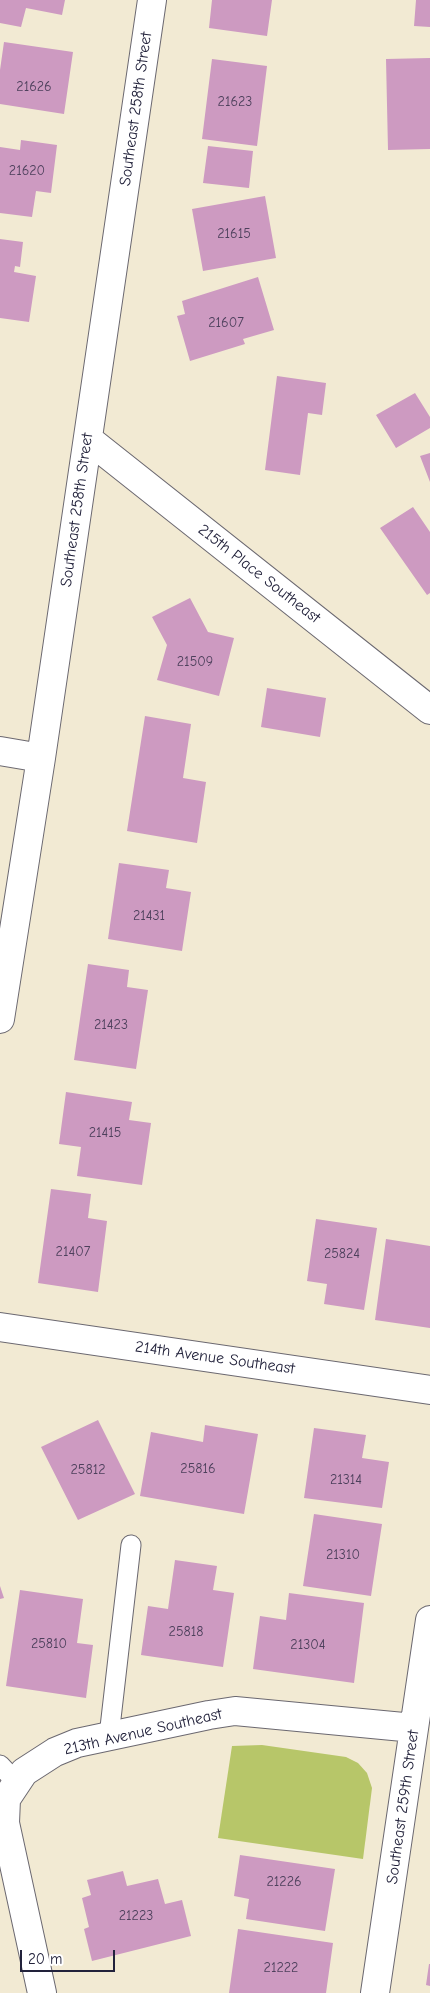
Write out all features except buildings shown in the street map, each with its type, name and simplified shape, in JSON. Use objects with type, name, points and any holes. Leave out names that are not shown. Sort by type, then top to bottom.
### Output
[{"type":"street","name":"Southeast 258th Street","points":[[0,1019],[41,758],[152,0]]},
{"type":"street","name":"215th Place Southeast","points":[[88,439],[430,710]]},
{"type":"street","points":[[0,751],[41,758]]},
{"type":"street","name":"214th Avenue Southeast","points":[[0,1327],[430,1390]]},
{"type":"street","name":"Southeast 259th Street","points":[[375,1993],[430,1620]]},
{"type":"street","name":"213th Avenue Southeast","points":[[42,1993],[5,1823],[9,1774],[24,1772],[55,1752],[78,1743],[235,1711],[414,1728]]},
{"type":"lane","points":[[109,1736],[131,1545]]},
{"type":"green space","points":[[262,1745],[346,1757],[358,1763],[367,1773],[372,1788],[363,1859],[218,1838],[232,1746]]}]
